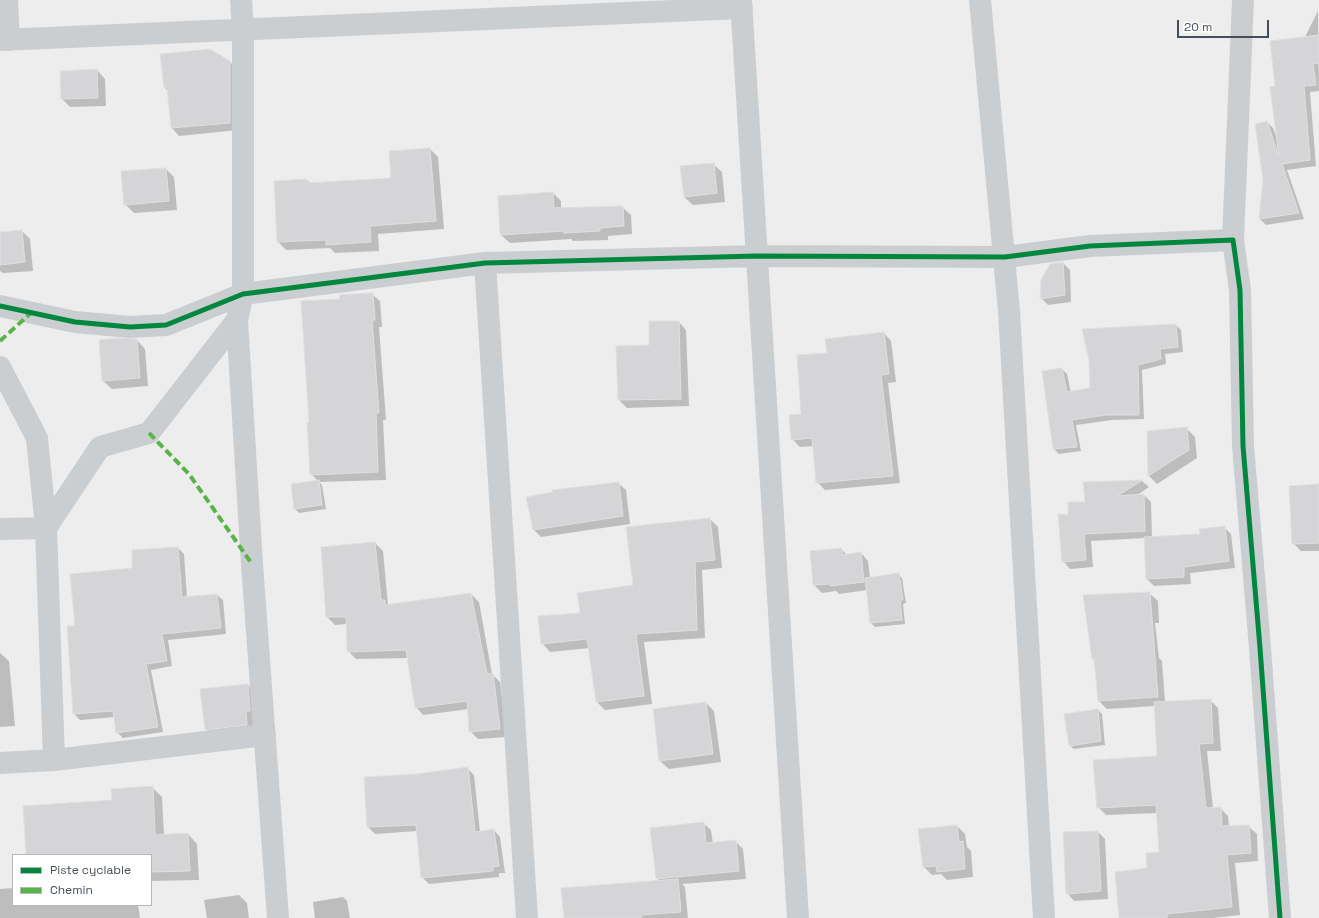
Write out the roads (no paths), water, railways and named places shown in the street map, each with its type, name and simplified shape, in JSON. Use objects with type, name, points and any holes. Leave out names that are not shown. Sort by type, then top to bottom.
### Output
[{"type":"street","points":[[7,0],[4,40],[242,30],[741,4],[798,918]]},
{"type":"street","points":[[241,0],[243,294],[237,320],[278,918]]},
{"type":"street","points":[[980,0],[1004,257],[1044,918]]},
{"type":"street","points":[[1244,0],[1233,240],[1240,290],[1243,446],[1280,918]]},
{"type":"street","points":[[0,306],[75,322],[130,327],[166,325],[243,294],[485,263],[757,256],[1004,257],[1090,246],[1233,240]]},
{"type":"street","points":[[485,263],[527,918]]},
{"type":"street","points":[[46,528],[100,447],[149,433],[237,320]]},
{"type":"street","points":[[0,367],[37,438],[46,528],[54,760]]},
{"type":"street","points":[[0,529],[46,528]]},
{"type":"street","points":[[0,764],[54,760],[265,735]]}]
